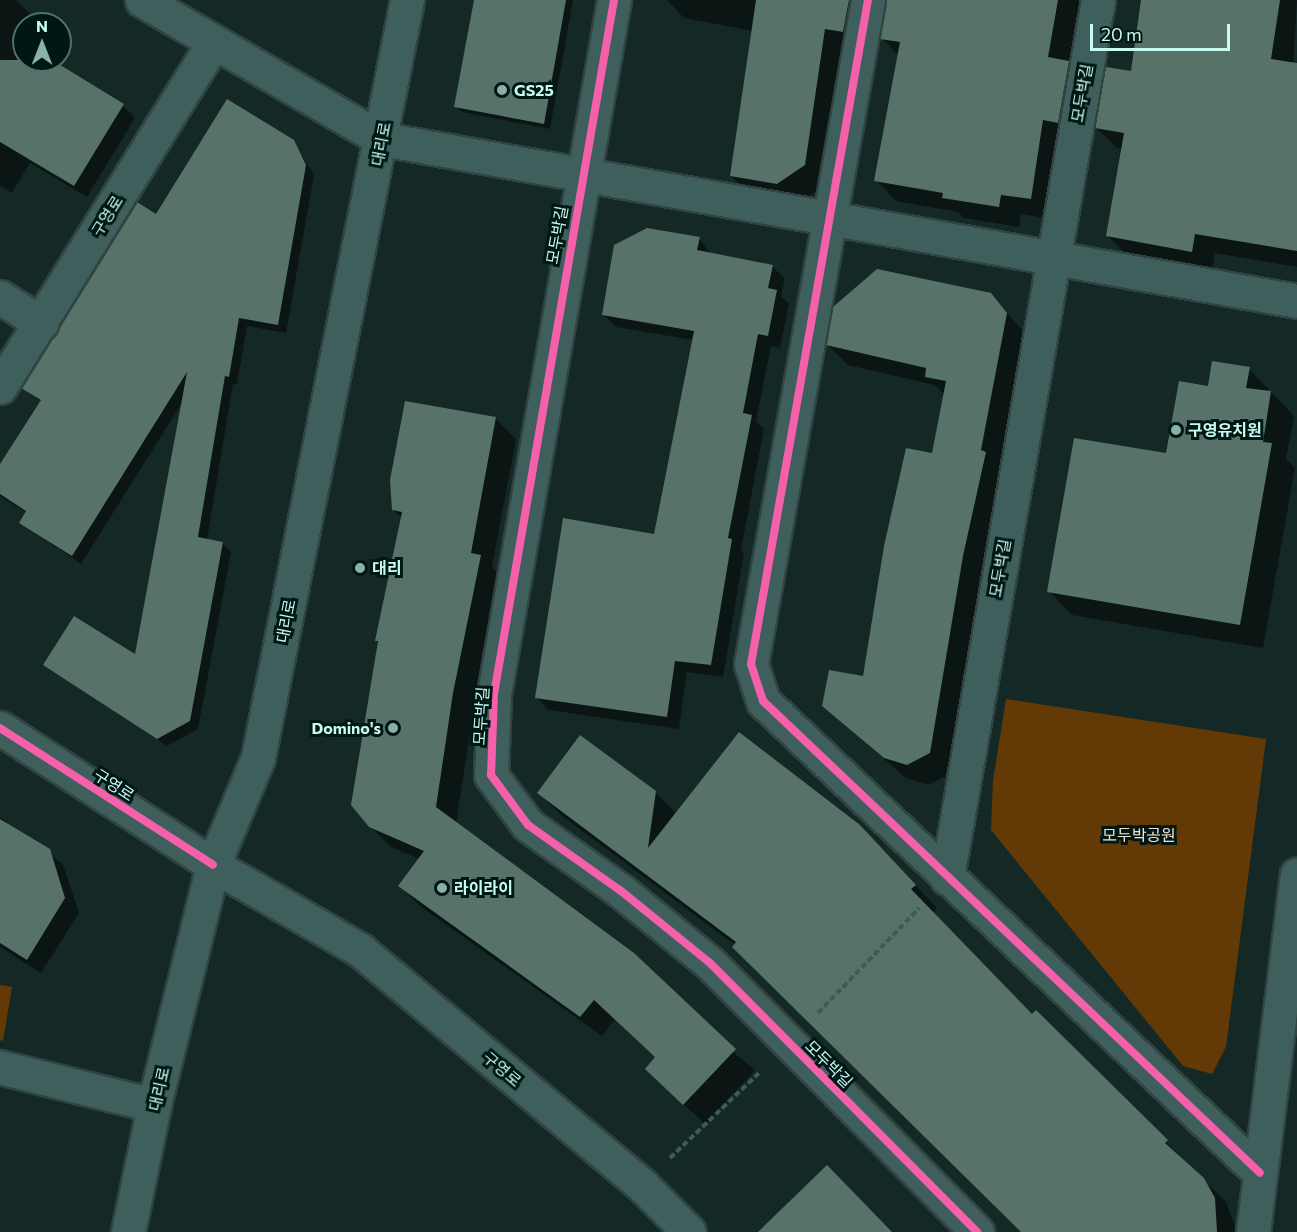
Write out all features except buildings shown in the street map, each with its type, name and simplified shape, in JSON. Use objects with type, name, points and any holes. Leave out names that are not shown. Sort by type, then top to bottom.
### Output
[{"type":"street","points":[[142,0],[213,44],[382,139],[1297,301]]},
{"type":"street","name":"대리로","points":[[128,1232],[154,1105],[213,865],[258,758],[382,139],[407,0]]},
{"type":"street","name":"모두박길","points":[[614,0],[581,175],[494,694],[491,775],[528,825],[621,891],[710,963],[977,1232]]},
{"type":"street","points":[[868,0],[751,664],[763,701],[1260,1173]]},
{"type":"street","name":"모두박길","points":[[947,878],[1098,0]]},
{"type":"street","name":"구영로","points":[[0,387],[213,44]]},
{"type":"street","points":[[0,297],[41,323]]},
{"type":"street","name":"구영로","points":[[0,728],[213,865],[360,950],[642,1185],[689,1232]]},
{"type":"street","points":[[1253,1232],[1297,875]]},
{"type":"street","points":[[0,1067],[154,1105]]},
{"type":"green space","name":"모두박공원","points":[[1006,699],[1266,739],[1226,1047],[1212,1074],[1183,1066],[991,830],[993,781]]},
{"type":"green space","points":[[0,985],[12,987],[3,1041],[0,1040]]},
{"type":"cycle path","points":[[614,0],[494,694],[491,775],[528,825],[621,891],[710,963],[977,1232]]},
{"type":"cycle path","points":[[868,0],[751,664],[763,701],[1260,1173]]},
{"type":"cycle path","points":[[0,728],[213,865]]},
{"type":"place","name":"GS25","points":[[502,90]]},
{"type":"place","name":"구영유치원","points":[[1176,430]]},
{"type":"place","name":"대리","points":[[360,568]]},
{"type":"place","name":"Domino's","points":[[393,728]]},
{"type":"place","name":"라이라이","points":[[442,888]]}]
